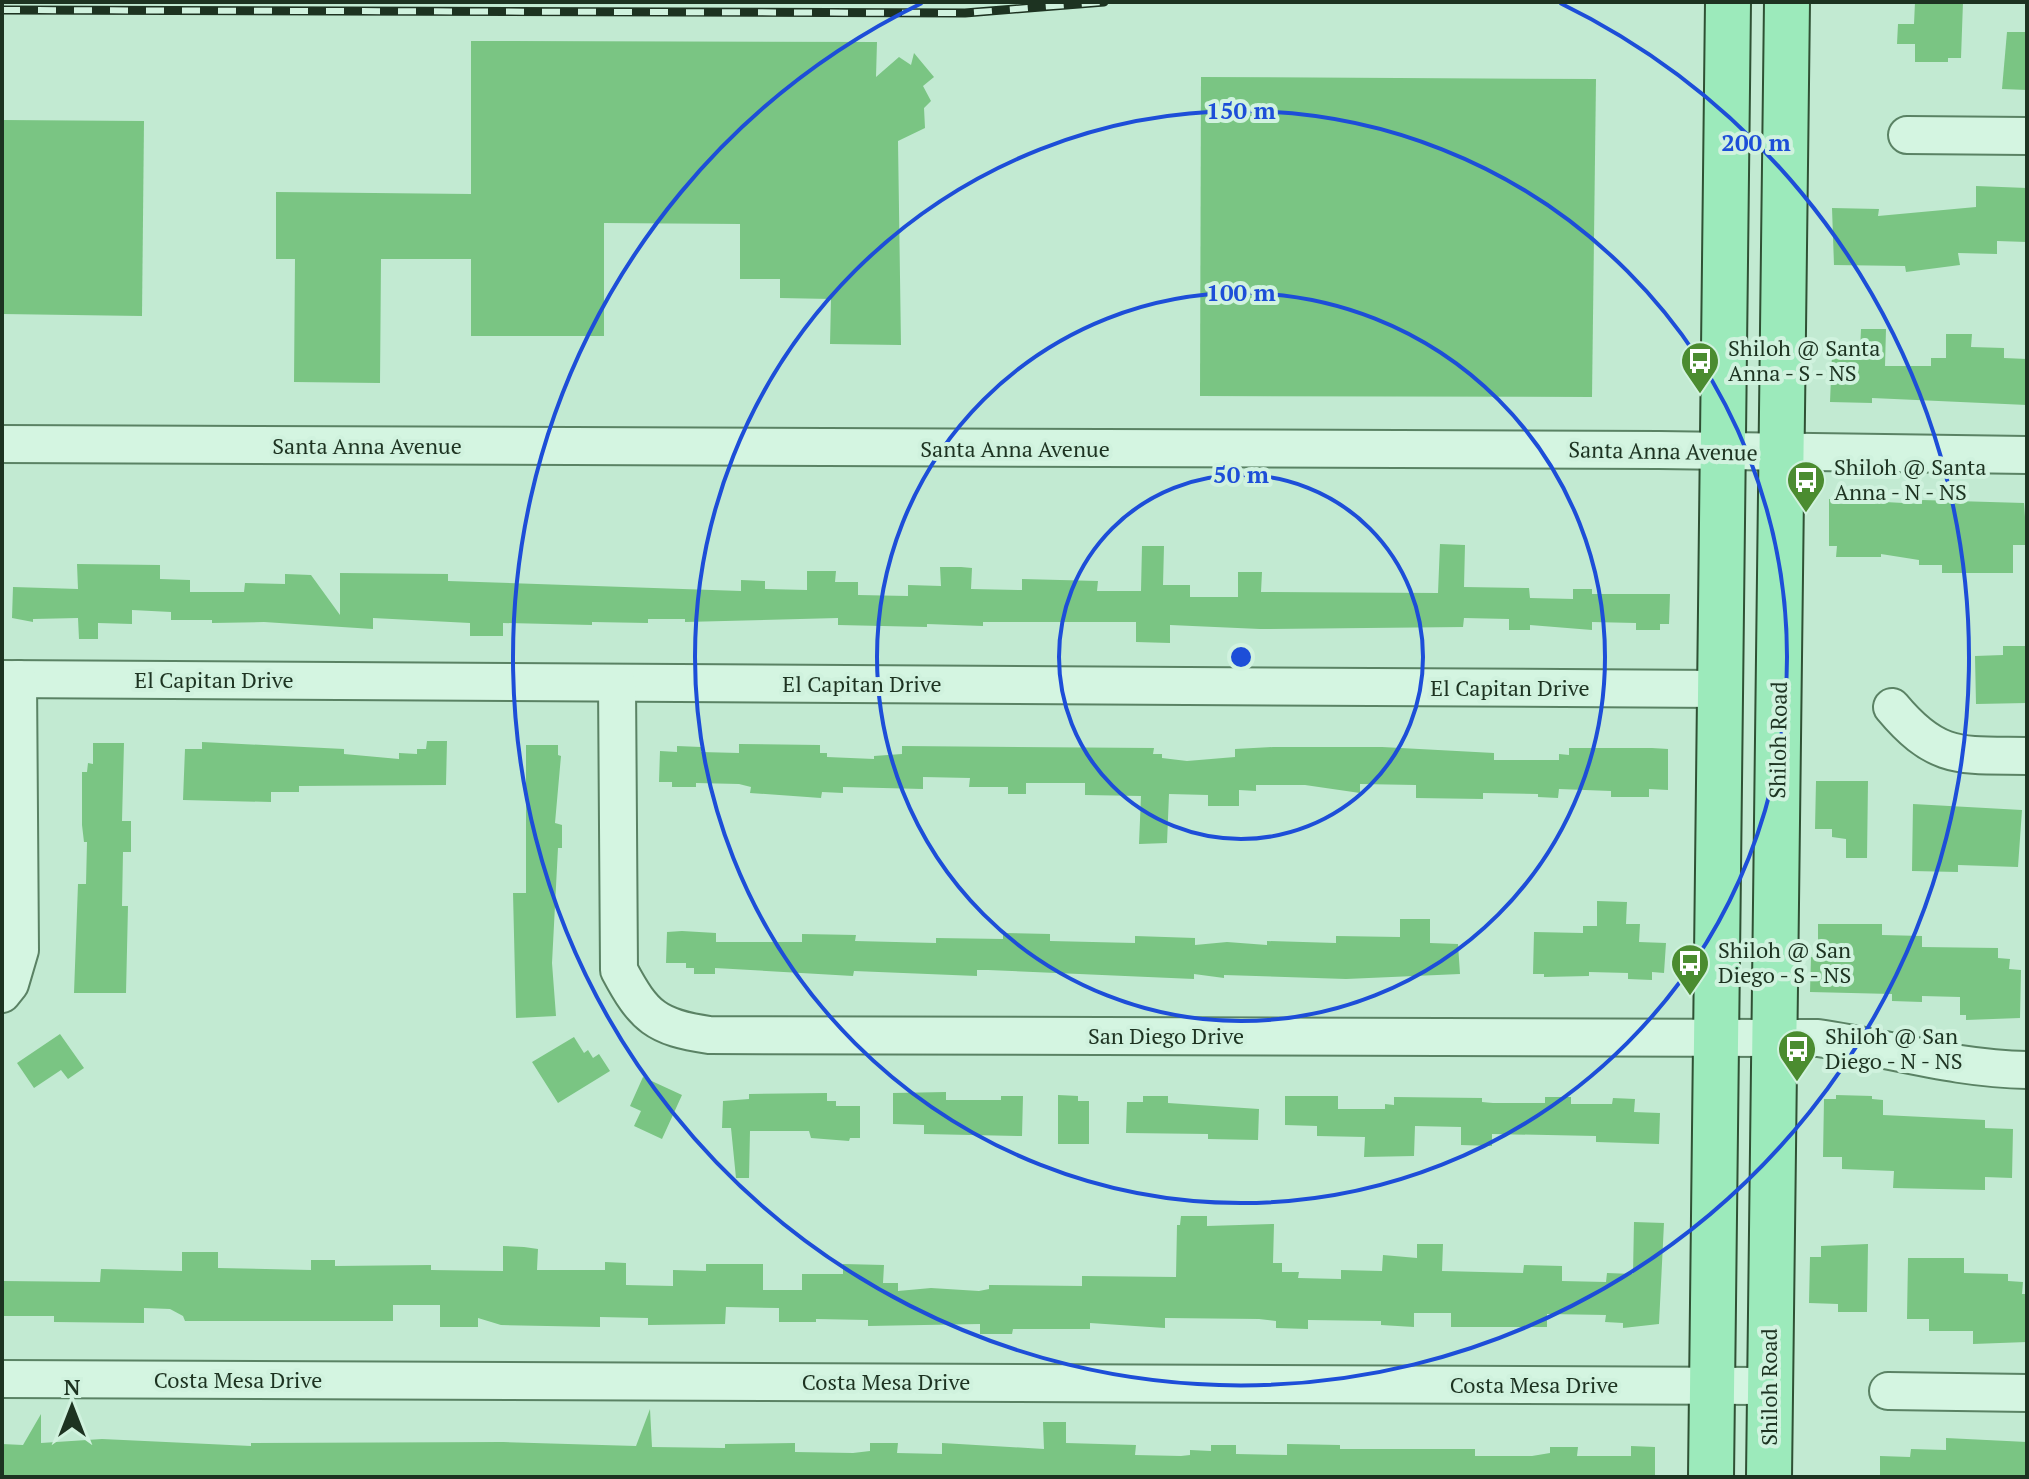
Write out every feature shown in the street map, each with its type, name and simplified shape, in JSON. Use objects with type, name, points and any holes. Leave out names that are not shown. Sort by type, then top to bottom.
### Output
[{"type":"main road","points":[[1711,1477],[1728,2]]},
{"type":"main road","name":"Shiloh Road","points":[[1769,1477],[1787,2]]},
{"type":"street","points":[[1907,135],[2027,136]]},
{"type":"street","name":"Santa Anna Avenue","points":[[2,444],[2027,455]]},
{"type":"street","points":[[2,994],[10,984],[20,950],[10,679]]},
{"type":"street","name":"El Capitan Drive","points":[[10,679],[1721,689]]},
{"type":"street","name":"San Diego Drive","points":[[617,683],[619,970],[638,1005],[671,1029],[709,1035],[1773,1037],[1868,1045],[1951,1065],[2027,1070]]},
{"type":"street","points":[[1892,707],[1915,734],[1954,755],[2027,756]]},
{"type":"street","name":"Costa Mesa Drive","points":[[2,1379],[1769,1386]]},
{"type":"street","points":[[1888,1391],[2027,1393]]},
{"type":"building","points":[[1915,2],[1963,2],[1961,58],[1948,58],[1948,62],[1915,62],[1915,44],[1897,44],[1898,24],[1914,24]]},
{"type":"building","points":[[2007,32],[2027,32],[2027,90],[2002,89]]},
{"type":"building","points":[[471,41],[877,42],[876,77],[899,57],[911,65],[914,53],[934,77],[923,86],[931,101],[924,108],[925,128],[898,141],[901,345],[830,344],[831,299],[780,298],[780,279],[740,279],[740,224],[604,223],[604,336],[471,336],[471,259],[381,259],[380,383],[294,382],[295,259],[276,259],[276,192],[471,194]]},
{"type":"building","points":[[1201,77],[1596,79],[1592,397],[1200,396]]},
{"type":"building","points":[[2,120],[144,121],[142,316],[2,314]]},
{"type":"building","points":[[1976,186],[2027,188],[2027,242],[1997,241],[1997,254],[1958,253],[1960,265],[1906,272],[1905,266],[1834,265],[1832,208],[1879,209],[1878,216],[1976,207]]},
{"type":"building","points":[[1861,329],[1886,329],[1885,366],[1931,366],[1931,358],[1946,358],[1946,334],[1972,334],[1971,347],[2004,348],[2004,358],[2027,359],[2027,405],[1872,398],[1872,403],[1830,402],[1832,354],[1860,352]]},
{"type":"building","points":[[1829,499],[1922,504],[1922,500],[2024,503],[2027,545],[2013,545],[2013,573],[1942,573],[1942,565],[1919,565],[1919,560],[1881,554],[1881,557],[1836,557],[1837,546],[1829,546]]},
{"type":"building","points":[[1440,544],[1465,545],[1464,587],[1529,588],[1530,598],[1573,599],[1573,589],[1592,589],[1592,594],[1670,594],[1669,624],[1660,624],[1660,630],[1636,630],[1636,623],[1592,622],[1592,630],[1530,625],[1530,630],[1509,630],[1509,619],[1464,618],[1463,627],[1260,629],[1170,625],[1170,643],[1136,642],[1136,622],[983,622],[983,626],[927,624],[927,627],[838,625],[838,618],[685,622],[685,619],[648,619],[648,623],[592,622],[592,625],[503,623],[503,636],[470,636],[470,623],[373,618],[373,629],[264,622],[212,623],[212,620],[171,620],[171,612],[132,610],[132,624],[98,623],[98,639],[79,639],[78,618],[33,619],[33,622],[12,618],[13,587],[78,589],[77,564],[160,565],[160,579],[190,580],[190,592],[244,592],[245,583],[285,584],[285,574],[311,575],[340,615],[340,573],[448,574],[448,581],[741,591],[741,580],[765,581],[765,589],[807,590],[807,571],[836,571],[835,582],[858,582],[858,595],[908,596],[908,585],[941,586],[940,567],[961,567],[972,568],[971,589],[1022,590],[1022,579],[1098,581],[1097,591],[1141,591],[1142,546],[1164,546],[1163,585],[1190,585],[1190,597],[1238,597],[1238,572],[1262,572],[1261,592],[1438,593]]},
{"type":"building","points":[[2003,646],[2027,646],[2027,703],[1976,704],[1975,656],[2003,655]]},
{"type":"building","points":[[427,741],[447,741],[446,785],[299,786],[299,792],[271,792],[271,802],[183,800],[185,749],[202,749],[202,742],[344,749],[344,754],[399,759],[399,753],[417,754],[417,749],[426,749]]},
{"type":"building","points":[[93,743],[124,743],[122,821],[131,821],[131,852],[123,852],[122,906],[128,906],[126,993],[74,993],[78,884],[86,884],[87,842],[84,842],[82,825],[82,772],[87,772],[88,763],[93,764]]},
{"type":"building","points":[[739,744],[820,745],[820,753],[827,753],[827,757],[874,759],[874,756],[902,754],[902,746],[1154,748],[1153,754],[1162,754],[1162,758],[1187,761],[1235,757],[1235,749],[1273,747],[1382,747],[1494,753],[1494,760],[1559,760],[1559,754],[1569,755],[1569,748],[1652,748],[1668,749],[1668,790],[1649,789],[1649,797],[1611,797],[1611,791],[1559,789],[1558,798],[1538,797],[1538,794],[1483,793],[1483,799],[1416,798],[1416,785],[1360,784],[1360,793],[1305,785],[1256,785],[1256,791],[1239,790],[1239,806],[1208,806],[1208,795],[1169,794],[1167,843],[1139,844],[1141,796],[1085,795],[1085,783],[1026,783],[1026,794],[1008,794],[1008,787],[969,787],[970,778],[923,777],[923,789],[843,787],[843,793],[822,792],[821,798],[750,793],[751,787],[739,784],[696,783],[696,787],[672,787],[672,782],[659,782],[660,751],[677,752],[677,746],[701,747],[701,752],[739,753]]},
{"type":"building","points":[[526,745],[558,745],[558,755],[561,756],[555,823],[562,825],[562,848],[558,848],[552,963],[556,1016],[516,1018],[513,893],[526,893]]},
{"type":"building","points":[[1816,781],[1868,781],[1867,858],[1846,858],[1846,839],[1832,837],[1832,829],[1815,829]]},
{"type":"building","points":[[1913,804],[2022,810],[2018,867],[1958,865],[1958,872],[1912,871]]},
{"type":"building","points":[[1597,901],[1627,902],[1626,924],[1640,924],[1639,942],[1666,943],[1664,973],[1652,972],[1652,980],[1628,979],[1628,973],[1589,972],[1589,976],[1544,977],[1544,974],[1533,974],[1534,932],[1583,933],[1583,926],[1597,926]]},
{"type":"building","points":[[1400,919],[1430,919],[1430,943],[1458,944],[1460,974],[1346,979],[1224,975],[1224,978],[1194,974],[1194,979],[988,970],[977,970],[977,976],[854,971],[853,976],[715,968],[715,974],[694,974],[694,968],[686,968],[686,963],[666,963],[667,932],[682,931],[716,933],[716,942],[802,942],[802,934],[856,935],[855,941],[936,943],[936,938],[1003,939],[1003,933],[1050,934],[1050,941],[1135,943],[1135,936],[1195,938],[1195,945],[1227,942],[1267,945],[1267,941],[1336,943],[1336,936],[1400,937]]},
{"type":"building","points":[[1818,924],[1882,924],[1882,935],[1922,936],[1922,947],[1998,948],[1998,958],[2010,959],[2009,969],[2021,970],[2020,1018],[1966,1020],[1966,1015],[1960,1015],[1960,997],[1922,996],[1922,1002],[1892,1001],[1892,994],[1810,992],[1811,957],[1818,958]]},
{"type":"building","points":[[60,1034],[84,1068],[68,1079],[61,1070],[34,1088],[17,1063]]},
{"type":"building","points":[[574,1037],[584,1053],[588,1050],[593,1058],[599,1054],[610,1071],[558,1103],[532,1062]]},
{"type":"building","points":[[643,1077],[682,1095],[662,1139],[634,1126],[641,1111],[630,1106]]},
{"type":"building","points":[[946,1092],[946,1100],[1001,1100],[1001,1096],[1023,1096],[1022,1136],[924,1134],[924,1125],[893,1124],[893,1093]]},
{"type":"building","points":[[827,1093],[827,1101],[836,1101],[836,1106],[860,1106],[860,1138],[850,1138],[849,1141],[811,1138],[809,1131],[750,1131],[749,1178],[736,1178],[731,1128],[722,1128],[723,1101],[749,1099],[749,1094]]},
{"type":"building","points":[[1058,1095],[1078,1096],[1078,1101],[1089,1101],[1089,1144],[1058,1144]]},
{"type":"building","points":[[1836,1095],[1872,1096],[1872,1099],[1883,1100],[1883,1115],[1985,1120],[1985,1128],[2013,1129],[2012,1178],[1985,1177],[1985,1190],[1893,1188],[1894,1171],[1842,1169],[1842,1157],[1823,1157],[1824,1099],[1836,1099]]},
{"type":"building","points":[[1143,1096],[1168,1096],[1168,1103],[1259,1109],[1258,1140],[1208,1139],[1208,1134],[1126,1133],[1127,1102],[1143,1102]]},
{"type":"building","points":[[1285,1096],[1338,1096],[1338,1109],[1385,1109],[1385,1104],[1394,1105],[1394,1097],[1482,1098],[1482,1102],[1493,1103],[1545,1103],[1545,1097],[1571,1097],[1571,1104],[1612,1104],[1613,1098],[1635,1099],[1634,1112],[1660,1113],[1659,1144],[1596,1142],[1596,1136],[1492,1134],[1492,1146],[1461,1145],[1461,1127],[1415,1126],[1414,1156],[1364,1157],[1365,1137],[1317,1136],[1317,1126],[1285,1125]]},
{"type":"building","points":[[1181,1216],[1207,1216],[1207,1226],[1274,1224],[1273,1263],[1282,1263],[1282,1272],[1299,1272],[1298,1278],[1341,1279],[1341,1270],[1382,1271],[1383,1255],[1417,1258],[1417,1244],[1443,1244],[1442,1271],[1523,1273],[1524,1265],[1562,1266],[1562,1281],[1606,1282],[1607,1273],[1633,1274],[1634,1222],[1664,1223],[1659,1324],[1623,1328],[1623,1323],[1605,1322],[1606,1315],[1547,1314],[1547,1327],[1451,1327],[1451,1313],[1414,1313],[1414,1327],[1381,1325],[1381,1321],[1308,1320],[1308,1329],[1276,1328],[1276,1321],[1259,1319],[1165,1318],[1165,1328],[1090,1323],[1090,1329],[1013,1329],[1012,1334],[980,1334],[980,1324],[868,1326],[868,1320],[816,1319],[816,1322],[779,1322],[779,1308],[726,1307],[725,1324],[648,1325],[648,1318],[600,1317],[600,1327],[501,1325],[478,1318],[478,1327],[440,1327],[440,1305],[393,1305],[393,1321],[185,1321],[183,1316],[170,1309],[144,1308],[144,1323],[54,1322],[54,1316],[2,1316],[2,1281],[100,1282],[101,1269],[182,1271],[182,1252],[218,1252],[218,1268],[311,1270],[311,1260],[335,1260],[335,1266],[431,1265],[431,1270],[503,1271],[503,1246],[538,1249],[537,1270],[605,1270],[605,1262],[626,1263],[626,1285],[673,1286],[673,1270],[706,1271],[706,1264],[763,1264],[763,1290],[802,1290],[802,1274],[843,1274],[843,1264],[884,1265],[883,1283],[898,1283],[898,1291],[931,1288],[979,1291],[989,1289],[989,1285],[1082,1286],[1082,1276],[1176,1277],[1177,1225],[1180,1225]]},
{"type":"building","points":[[1868,1244],[1867,1312],[1838,1312],[1838,1304],[1809,1303],[1810,1257],[1821,1257],[1821,1246]]},
{"type":"building","points":[[1908,1258],[1964,1258],[1964,1273],[2008,1274],[2008,1281],[2023,1282],[2022,1294],[2027,1294],[2027,1342],[1973,1344],[1973,1331],[1929,1331],[1929,1319],[1907,1319]]},
{"type":"building","points":[[650,1409],[652,1447],[725,1448],[725,1444],[795,1443],[795,1452],[853,1453],[870,1451],[870,1443],[898,1443],[897,1453],[942,1454],[942,1443],[1044,1449],[1043,1422],[1066,1422],[1066,1443],[1136,1445],[1135,1455],[1190,1455],[1190,1450],[1211,1451],[1211,1445],[1236,1445],[1236,1454],[1287,1455],[1287,1444],[1340,1445],[1340,1449],[1475,1449],[1475,1456],[1532,1456],[1550,1453],[1550,1447],[1578,1447],[1577,1456],[1631,1456],[1631,1446],[1655,1447],[1655,1477],[2,1477],[2,1444],[23,1445],[41,1414],[41,1443],[102,1439],[251,1446],[251,1443],[503,1442],[636,1446]]},
{"type":"building","points":[[1946,1438],[2027,1442],[2027,1477],[1880,1477],[1880,1456],[1910,1457],[1911,1449],[1946,1450]]},
{"type":"railway","points":[[2,10],[965,13],[1104,2]]},
{"type":"place","name":"Shiloh @ Santa Anna - S - NS","points":[[1700,395]]},
{"type":"place","name":"Shiloh @ Santa Anna - N - NS","points":[[1806,514]]},
{"type":"place","name":"Shiloh @ San Diego - S - NS","points":[[1690,997]]},
{"type":"place","name":"Shiloh @ San Diego - N - NS","points":[[1797,1083]]}]
